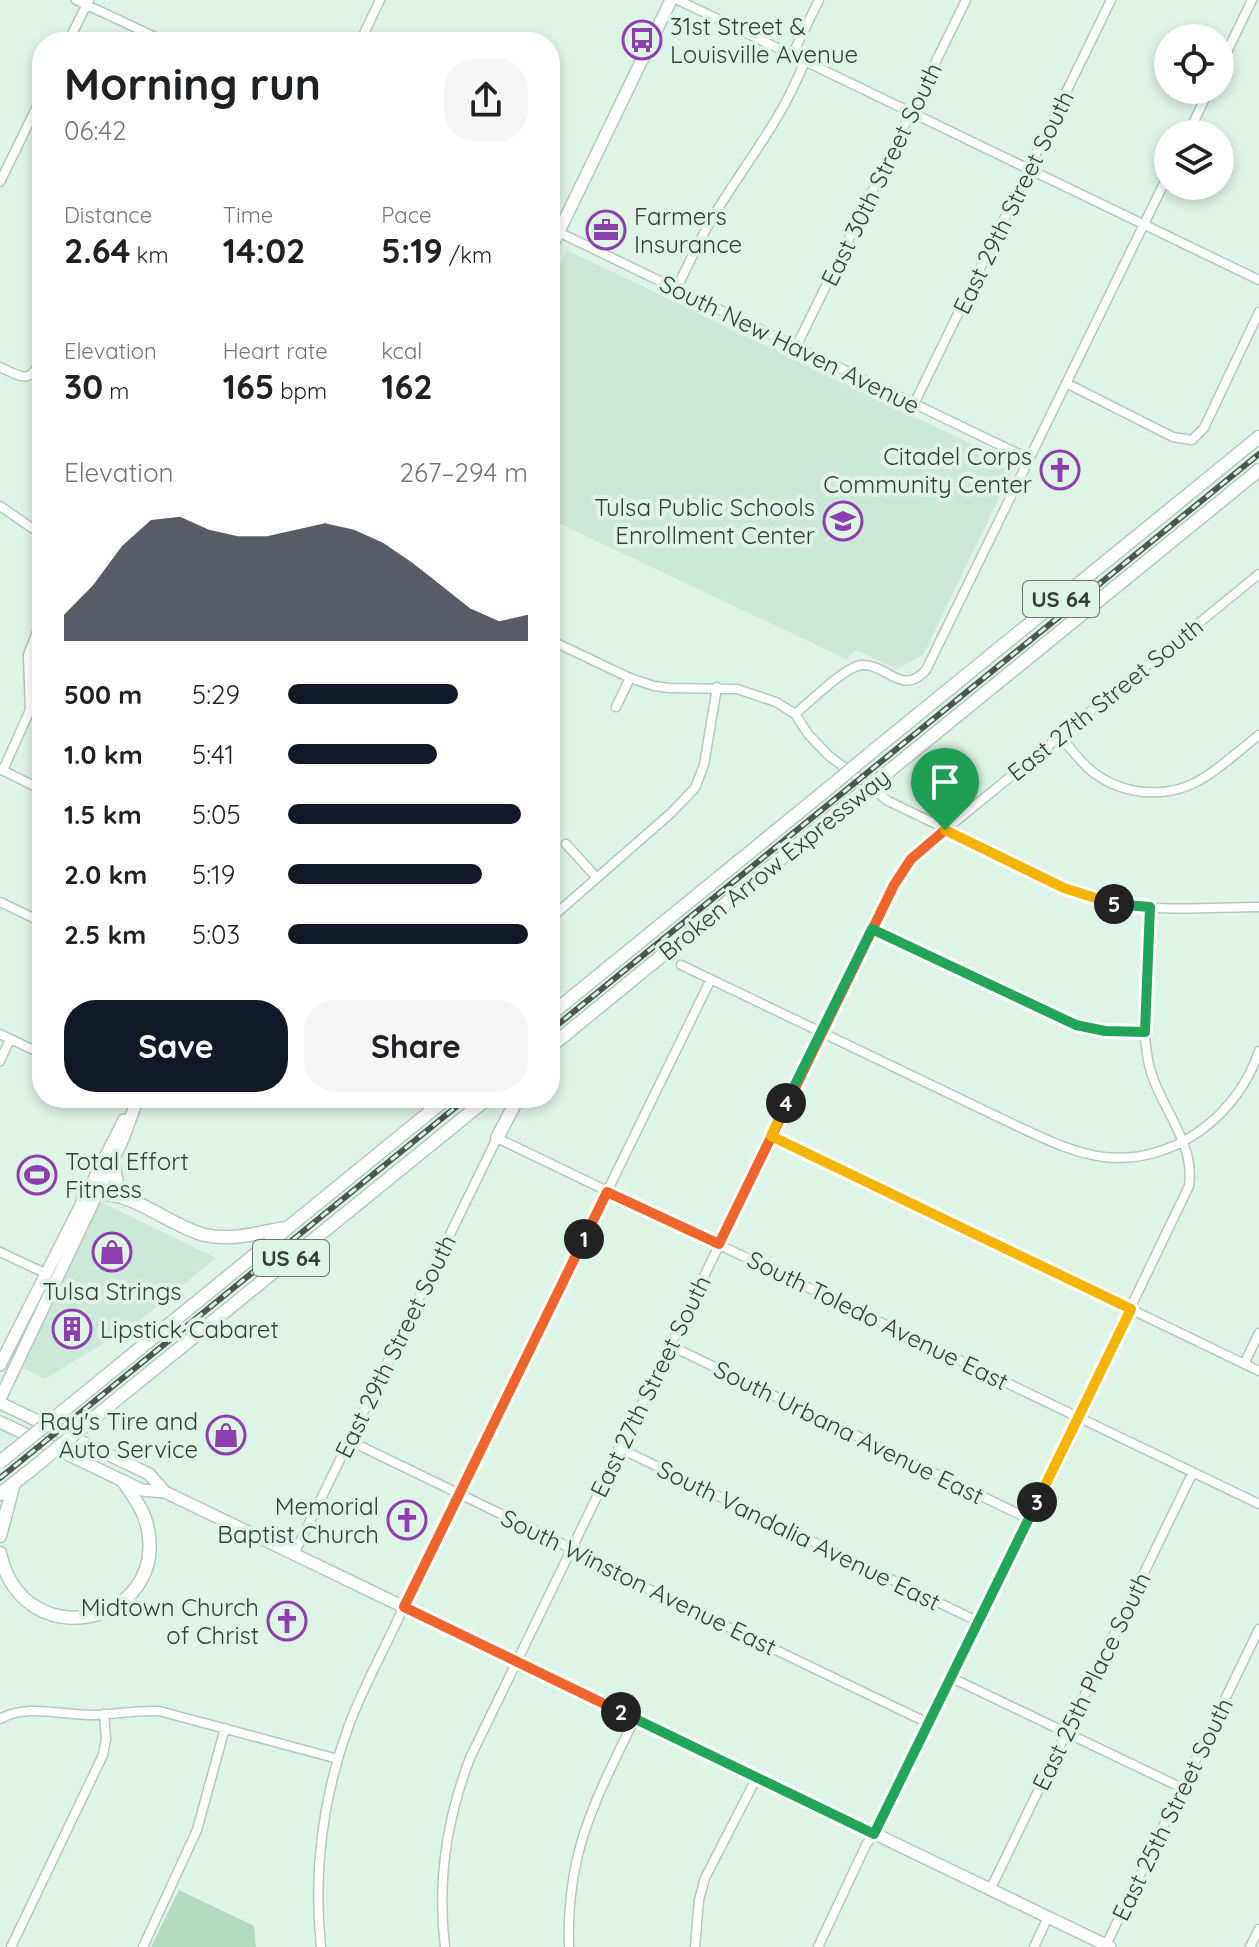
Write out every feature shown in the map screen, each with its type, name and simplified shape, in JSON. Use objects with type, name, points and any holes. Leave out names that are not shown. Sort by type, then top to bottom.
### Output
[{"type":"highway","name":"Broken Arrow Expressway","points":[[560,1007],[1259,437]]},
{"type":"highway","name":"Broken Arrow Expressway","points":[[560,1039],[1259,470]]},
{"type":"highway","name":"US 64","points":[[0,1462],[435,1108]]},
{"type":"highway","name":"US 64","points":[[0,1494],[476,1108]]},
{"type":"highway","points":[[497,1138],[513,1108]]},
{"type":"highway","points":[[113,1160],[117,1185],[126,1199]]},
{"type":"highway","points":[[83,1197],[107,1192],[207,1235],[229,1238],[287,1228]]},
{"type":"highway","points":[[0,1553],[14,1588],[40,1610],[62,1618],[76,1618],[111,1609],[139,1582],[149,1549],[145,1519],[123,1481]]},
{"type":"highway","points":[[0,1536],[14,1483]]},
{"type":"main road","points":[[560,218],[671,0]]},
{"type":"main road","points":[[0,1365],[114,1135],[131,1108]]},
{"type":"main road","points":[[133,1108],[113,1160],[0,1401],[149,1474],[165,1492]]},
{"type":"main road","points":[[0,1422],[142,1490],[165,1492],[1108,1946]]},
{"type":"street","points":[[76,0],[88,2],[146,32]]},
{"type":"street","points":[[365,32],[379,0]]},
{"type":"street","points":[[678,0],[1259,280]]},
{"type":"street","points":[[792,55],[819,0]]},
{"type":"street","name":"East 30th Street South","points":[[796,347],[966,0]]},
{"type":"street","name":"East 29th Street South","points":[[914,404],[1111,0]]},
{"type":"street","points":[[1234,37],[1252,0]]},
{"type":"street","points":[[73,32],[88,2]]},
{"type":"street","points":[[676,290],[717,211],[790,97],[805,61]]},
{"type":"street","points":[[0,182],[32,116]]},
{"type":"street","points":[[795,714],[847,671],[860,665],[901,680],[912,680],[922,674],[1156,200]]},
{"type":"street","name":"South New Haven Avenue","points":[[560,233],[1029,459]]},
{"type":"street","points":[[1066,383],[1181,440],[1197,438],[1259,312]]},
{"type":"street","points":[[0,367],[21,377],[32,375]]},
{"type":"street","points":[[0,506],[32,528]]},
{"type":"street","name":"East 27th Street South","points":[[445,1947],[442,1900],[444,1863],[457,1796],[470,1758],[894,885],[911,859],[945,830],[1259,574]]},
{"type":"street","points":[[32,638],[28,655],[30,710],[1,769],[32,785]]},
{"type":"street","points":[[560,645],[630,678],[669,688],[717,687],[754,693],[776,702],[795,714],[808,734],[828,755],[888,801],[1084,895],[1121,905],[1150,907],[1259,907]]},
{"type":"street","points":[[616,707],[630,678]]},
{"type":"street","points":[[560,910],[671,813],[695,788],[704,765],[717,687]]},
{"type":"street","points":[[1060,736],[1095,774],[1122,787],[1169,792],[1202,779],[1259,735]]},
{"type":"street","points":[[566,844],[597,878]]},
{"type":"street","points":[[0,902],[32,917]]},
{"type":"street","points":[[818,1947],[930,1724],[1189,1186],[1190,1156],[1152,1075],[1145,1032],[1150,907]]},
{"type":"street","points":[[872,929],[1068,1022],[1105,1031],[1145,1032]]},
{"type":"street","points":[[681,965],[1064,1147],[1106,1157],[1132,1157],[1183,1142],[1206,1128],[1226,1109],[1252,1073],[1259,1051]]},
{"type":"street","points":[[321,1947],[318,1863],[324,1820],[338,1759],[358,1704],[711,979]]},
{"type":"street","points":[[0,1034],[32,1049]]},
{"type":"street","points":[[0,1061],[10,1039]]},
{"type":"street","points":[[771,1136],[1259,1371]]},
{"type":"street","name":"East 29th Street South","points":[[294,1554],[497,1138]]},
{"type":"street","name":"South Toledo Avenue East","points":[[497,1138],[1259,1504]]},
{"type":"street","points":[[0,1252],[45,1273]]},
{"type":"street","points":[[1244,1364],[1259,1333]]},
{"type":"street","name":"South Urbana Avenue East","points":[[669,1345],[1029,1519]]},
{"type":"street","name":"South Winston Avenue East","points":[[348,1440],[930,1724]]},
{"type":"street","name":"South Vandalia Avenue East","points":[[619,1448],[979,1622]]},
{"type":"street","name":"East 25th Place South","points":[[990,1890],[1193,1472]]},
{"type":"street","name":"East 25th Street South","points":[[1108,1946],[1182,1788],[1256,1642],[1259,1629]]},
{"type":"street","points":[[952,1678],[1182,1788]]},
{"type":"street","points":[[1,1716],[26,1711],[104,1714],[159,1711],[338,1759]]},
{"type":"street","points":[[11,1947],[103,1755],[106,1739],[104,1714]]},
{"type":"street","points":[[569,1947],[570,1894],[581,1839],[589,1813],[635,1718]]},
{"type":"street","points":[[143,1947],[197,1830],[225,1728]]},
{"type":"street","points":[[695,1947],[699,1900],[705,1878],[757,1777]]},
{"type":"street","points":[[1034,1947],[1048,1917]]},
{"type":"street","points":[[1250,1947],[1259,1929]]},
{"type":"shaded area","points":[[567,250],[1015,465],[923,655],[897,669],[856,650],[846,659],[560,524],[560,265]]},
{"type":"shaded area","points":[[103,1203],[216,1258],[136,1323],[45,1379],[23,1368],[97,1204]]},
{"type":"shaded area","points":[[179,1890],[254,1926],[256,1947],[151,1947]]},
{"type":"railway","points":[[560,1023],[1259,454]]},
{"type":"railway","points":[[0,1478],[455,1108]]},
{"type":"place","name":"31st Street & Louisville Avenue","points":[[642,40]]},
{"type":"place","name":"Farmers Insurance","points":[[606,230]]},
{"type":"place","name":"Citadel Corps Community Center","points":[[1060,470]]},
{"type":"place","name":"Tulsa Public Schools Enrollment Center","points":[[843,521]]},
{"type":"place","name":"Total Effort Fitness","points":[[37,1175]]},
{"type":"place","name":"Tulsa Strings","points":[[112,1252]]},
{"type":"place","name":"Lipstick Cabaret","points":[[72,1329]]},
{"type":"place","name":"Ray's Tire and Auto Service","points":[[226,1435]]},
{"type":"place","name":"Memorial Baptist Church","points":[[407,1520]]},
{"type":"place","name":"Midtown Church of Christ","points":[[287,1621]]},
{"type":"route","points":[[945,830],[911,859],[894,885],[872,929],[821,1032],[719,1244],[607,1192],[404,1607],[874,1834],[1131,1309],[771,1136],[872,929],[1076,1025],[1105,1031],[1145,1032],[1150,907],[1103,902],[1064,888],[945,830]]}]
